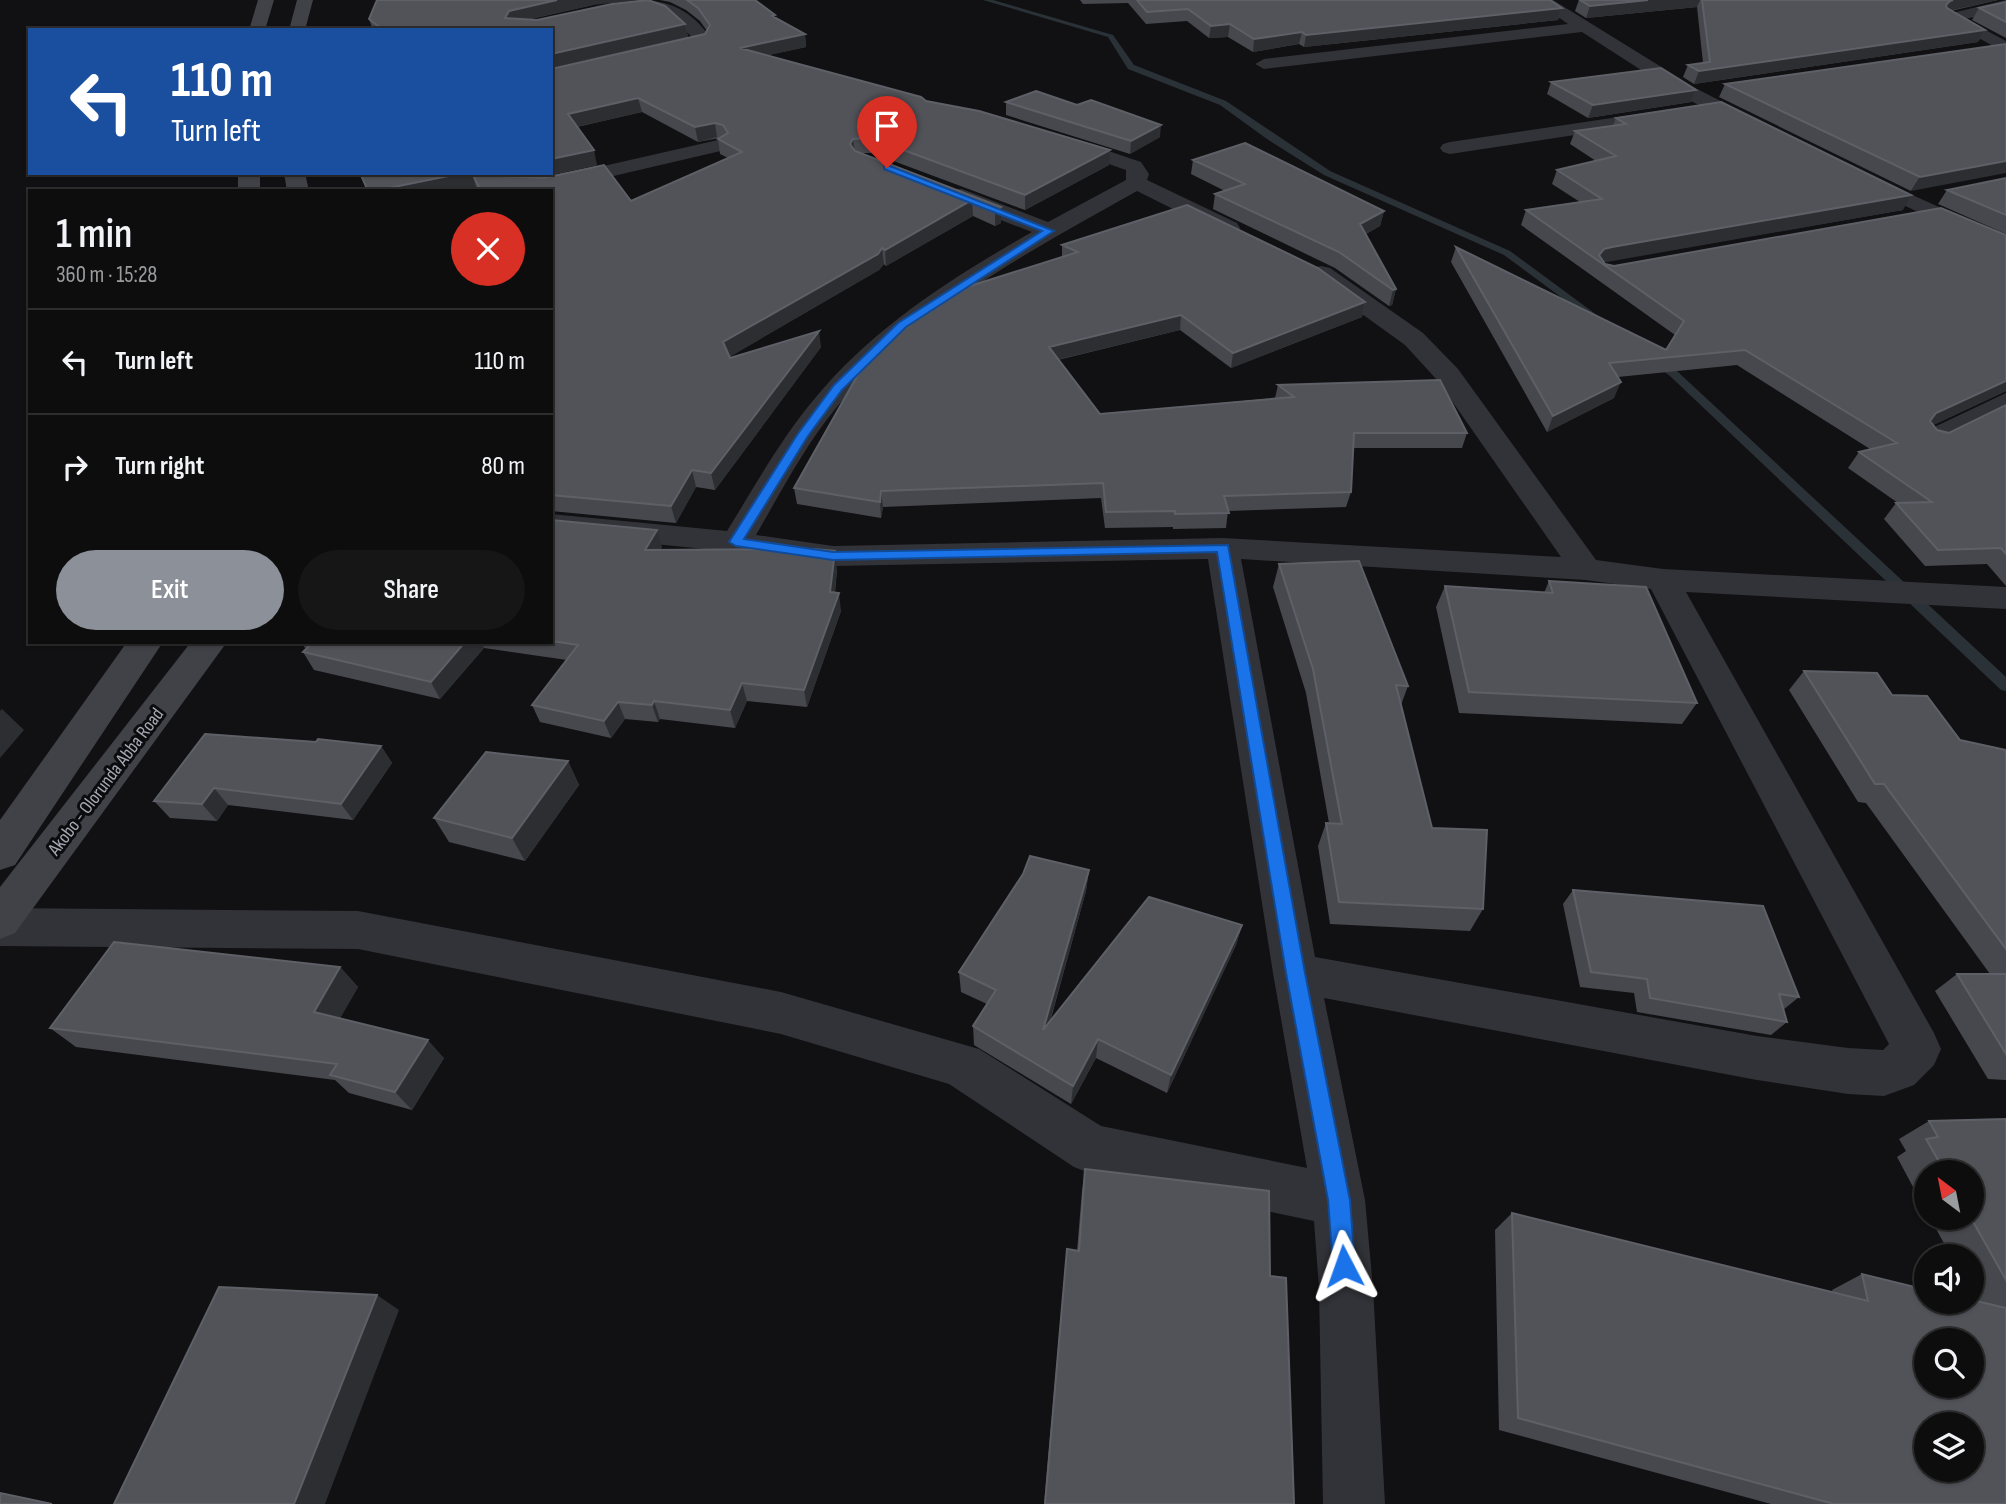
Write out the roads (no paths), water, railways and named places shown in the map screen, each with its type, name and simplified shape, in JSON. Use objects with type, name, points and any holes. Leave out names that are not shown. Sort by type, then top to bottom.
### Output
[{"type":"main road","points":[[258,28],[266,0]]},
{"type":"main road","points":[[298,28],[305,0]]},
{"type":"main road","points":[[0,853],[145,644]]},
{"type":"main road","name":"Akobo - Olorunda Abba Road","points":[[0,919],[208,644]]},
{"type":"main road","points":[[101,707],[161,707]]},
{"type":"street","points":[[1546,2],[1577,3]]},
{"type":"street","points":[[1546,2],[1690,93],[1718,98],[1781,138]]},
{"type":"street","points":[[528,28],[612,9],[651,5],[671,10],[702,37],[701,41],[693,44],[637,57]]},
{"type":"street","points":[[2004,47],[1950,18],[2006,5]]},
{"type":"street","points":[[1264,64],[1584,27]]},
{"type":"street","points":[[1976,50],[2004,47]]},
{"type":"street","points":[[1450,148],[1718,98]]},
{"type":"street","points":[[736,542],[803,435],[838,388],[902,325],[1050,231],[1136,183],[1138,174],[1135,166],[1045,136]]},
{"type":"street","points":[[529,189],[718,146]]},
{"type":"street","points":[[1842,169],[1904,210],[1935,213],[2006,246]]},
{"type":"street","points":[[1136,183],[1250,238]]},
{"type":"street","points":[[938,188],[1050,231]]},
{"type":"street","points":[[1904,210],[1947,193]]},
{"type":"street","points":[[1300,263],[1325,275],[1414,339],[1448,375],[1586,569]]},
{"type":"street","points":[[1936,437],[2006,401]]},
{"type":"street","points":[[553,524],[736,542],[833,556],[1223,548],[1586,569],[1663,580],[1998,598]]},
{"type":"street","points":[[1223,548],[1296,973],[1339,1200],[1346,1288],[1354,1504]]},
{"type":"street","points":[[1296,973],[1757,1058],[1848,1070],[1884,1073],[1897,1069],[1917,1049],[1663,580]]},
{"type":"street","points":[[0,927],[358,930],[781,1013],[962,1065],[1092,1149],[1339,1200]]},
{"type":"waterway","points":[[986,0],[1111,36],[1131,67],[1223,103],[1327,173],[1507,253],[1604,324]]},
{"type":"waterway","points":[[1654,359],[1674,374],[2006,686]]}]
